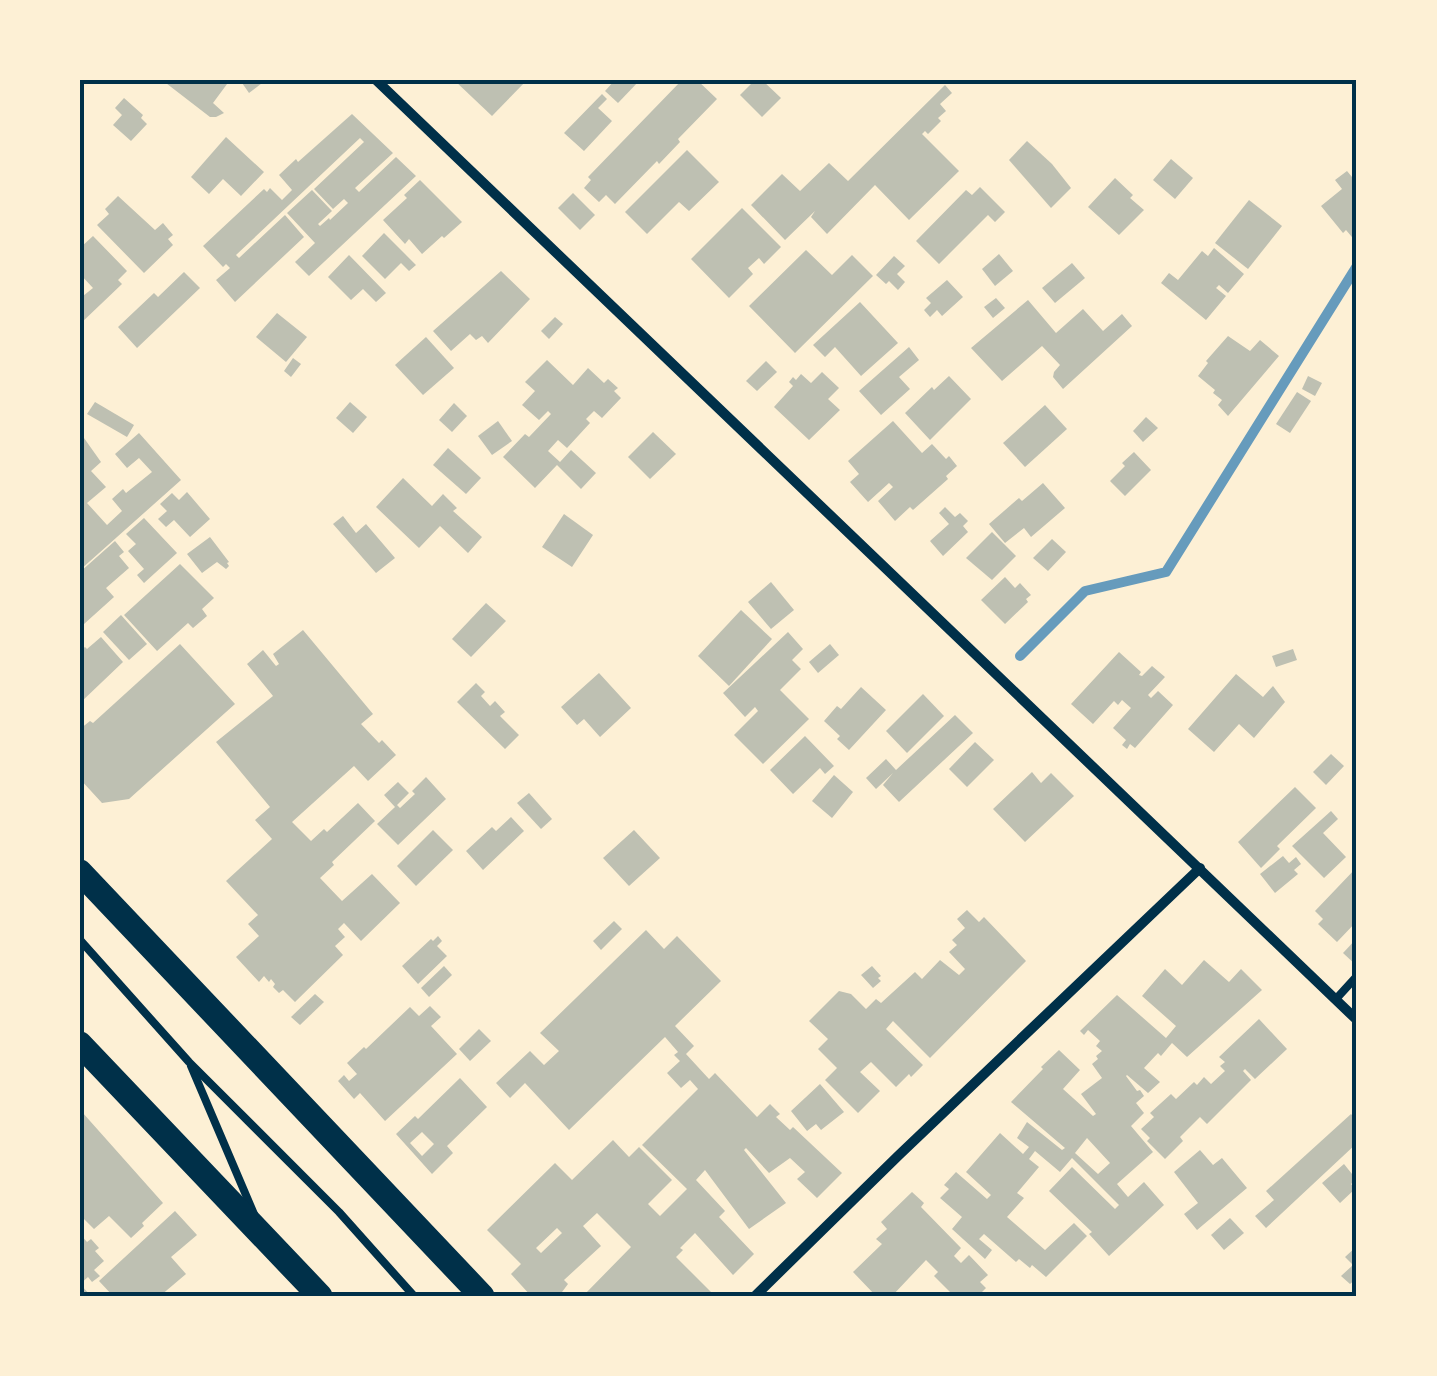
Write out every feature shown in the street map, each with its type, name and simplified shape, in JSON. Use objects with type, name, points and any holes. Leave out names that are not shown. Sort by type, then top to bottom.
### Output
[{"type":"main road","points":[[80,872],[482,1296]]},
{"type":"main road","points":[[80,1044],[320,1296]]},
{"type":"street","points":[[376,80],[1357,1020]]},
{"type":"street","points":[[755,1296],[1200,868]]},
{"type":"lane","points":[[80,940],[189,1062],[339,1212],[414,1296]]},
{"type":"lane","points":[[1336,999],[1357,976]]},
{"type":"lane","points":[[189,1062],[264,1237]]},
{"type":"building","points":[[162,80],[230,80],[213,103],[224,113],[210,117]]},
{"type":"building","points":[[240,80],[266,80],[249,93]]},
{"type":"building","points":[[454,80],[527,80],[492,116]]},
{"type":"building","points":[[615,80],[640,80],[618,103],[605,91]]},
{"type":"building","points":[[682,80],[697,80],[717,99],[659,164],[657,161],[615,204],[606,195],[599,202],[584,188],[591,180],[588,177]]},
{"type":"building","points":[[755,80],[762,80],[781,98],[762,117],[740,95]]},
{"type":"building","points":[[945,85],[952,93],[940,104],[946,111],[928,134],[922,134],[959,171],[909,220],[875,185],[827,234],[811,217],[815,211],[785,240],[751,205],[782,174],[800,191],[829,163],[848,181]]},
{"type":"building","points":[[602,94],[607,99],[598,108],[612,121],[584,151],[564,133]]},
{"type":"building","points":[[124,98],[147,124],[131,141],[113,125],[122,115],[115,108]]},
{"type":"building","points":[[352,114],[393,153],[355,188],[359,192],[396,157],[416,176],[309,276],[295,262],[315,243],[287,213],[312,190],[332,211],[320,226],[348,203],[344,199],[333,209],[314,189],[364,142],[360,138],[236,255],[239,258],[285,215],[304,237],[235,302],[216,280],[230,268],[226,264],[223,267],[203,246],[264,189],[267,192],[270,188],[282,200],[292,190],[279,175]]},
{"type":"building","points":[[226,137],[264,172],[241,196],[223,179],[209,194],[191,177]]},
{"type":"building","points":[[1027,141],[1071,188],[1051,208],[1009,160]]},
{"type":"building","points":[[687,150],[719,182],[689,211],[679,202],[647,234],[625,212]]},
{"type":"building","points":[[1171,159],[1193,178],[1175,199],[1153,180]]},
{"type":"building","points":[[1347,171],[1357,183],[1357,243],[1346,230],[1343,233],[1321,206],[1342,189],[1335,180]]},
{"type":"building","points":[[1115,178],[1144,210],[1119,235],[1088,207]]},
{"type":"building","points":[[420,180],[462,222],[422,254],[409,239],[405,244],[383,220]]},
{"type":"building","points":[[980,187],[1005,212],[995,222],[988,215],[939,264],[916,241],[966,190],[972,195]]},
{"type":"building","points":[[573,193],[595,215],[580,230],[558,208]]},
{"type":"building","points":[[118,196],[155,230],[163,223],[173,235],[168,239],[173,245],[144,273],[97,225],[109,214],[105,209]]},
{"type":"building","points":[[1249,200],[1282,226],[1248,269],[1215,243]]},
{"type":"building","points":[[742,208],[781,247],[764,264],[759,258],[748,268],[753,274],[729,298],[691,259]]},
{"type":"building","points":[[384,233],[416,265],[409,271],[401,263],[385,279],[362,256]]},
{"type":"building","points":[[93,236],[127,271],[118,280],[122,284],[80,324],[80,293],[83,296],[93,288],[80,274],[80,248]]},
{"type":"building","points":[[1214,248],[1244,274],[1228,293],[1219,285],[1216,288],[1226,296],[1206,320],[1161,283],[1169,273],[1178,280],[1202,251],[1208,256]]},
{"type":"building","points":[[806,250],[832,275],[852,255],[873,276],[795,353],[749,306]]},
{"type":"building","points":[[999,254],[1013,271],[995,286],[982,269]]},
{"type":"building","points":[[349,255],[386,293],[376,302],[363,289],[351,300],[328,277]]},
{"type":"building","points":[[894,256],[905,266],[897,274],[905,282],[898,290],[876,275]]},
{"type":"building","points":[[1072,263],[1085,278],[1055,303],[1042,288]]},
{"type":"building","points":[[501,271],[530,299],[488,343],[482,336],[476,340],[470,334],[451,351],[433,331]]},
{"type":"building","points":[[184,272],[200,288],[137,348],[118,327],[154,293],[158,297]]},
{"type":"building","points":[[947,280],[963,297],[942,316],[937,310],[930,317],[924,310],[931,303],[926,298]]},
{"type":"building","points":[[996,298],[1005,308],[993,318],[984,307]]},
{"type":"building","points":[[1028,300],[1056,333],[1083,309],[1103,331],[1122,314],[1132,326],[1063,389],[1053,377],[1060,365],[1042,346],[1002,381],[971,348]]},
{"type":"building","points":[[860,302],[898,343],[861,376],[835,347],[825,357],[813,345]]},
{"type":"building","points":[[277,313],[307,337],[286,362],[256,337]]},
{"type":"building","points":[[555,317],[563,324],[549,339],[541,331]]},
{"type":"building","points":[[1228,336],[1250,351],[1260,340],[1279,356],[1228,416],[1218,405],[1222,400],[1213,393],[1215,390],[1198,376]]},
{"type":"building","points":[[426,337],[454,368],[423,395],[395,365]]},
{"type":"building","points":[[909,347],[919,360],[899,377],[910,389],[881,415],[859,391]]},
{"type":"building","points":[[293,358],[301,364],[291,377],[284,371]]},
{"type":"building","points":[[547,360],[573,385],[588,368],[604,383],[608,379],[618,388],[614,391],[621,398],[602,418],[594,411],[586,419],[590,423],[567,448],[558,440],[548,451],[560,462],[571,450],[596,473],[581,489],[557,465],[535,488],[503,457],[551,414],[548,411],[539,420],[522,405],[535,391],[525,382]]},
{"type":"building","points":[[766,361],[777,372],[757,391],[746,381]]},
{"type":"building","points":[[822,372],[839,388],[828,399],[840,410],[809,440],[774,407],[793,386],[789,382],[793,377],[796,380],[801,374],[811,383]]},
{"type":"building","points":[[949,376],[971,399],[930,440],[905,413]]},
{"type":"building","points":[[1308,376],[1322,383],[1315,396],[1302,389]]},
{"type":"building","points":[[1297,392],[1311,401],[1290,433],[1276,424]]},
{"type":"building","points":[[95,402],[134,425],[127,437],[87,414]]},
{"type":"building","points":[[350,402],[367,417],[353,433],[336,418]]},
{"type":"building","points":[[454,403],[467,416],[452,432],[439,420]]},
{"type":"building","points":[[1045,405],[1067,429],[1025,467],[1003,443]]},
{"type":"building","points":[[1146,417],[1158,428],[1143,442],[1133,431]]},
{"type":"building","points":[[498,421],[512,441],[492,455],[478,436]]},
{"type":"building","points":[[893,421],[922,453],[932,444],[957,466],[946,476],[948,479],[895,521],[878,501],[893,487],[889,483],[868,502],[850,482],[859,474],[848,461]]},
{"type":"building","points":[[653,432],[676,454],[650,479],[628,457]]},
{"type":"building","points":[[139,433],[181,480],[80,570],[80,442],[84,438],[101,462],[91,471],[106,487],[87,503],[107,525],[122,511],[112,499],[152,472],[139,458],[127,468],[115,454]]},
{"type":"building","points":[[448,448],[481,478],[466,494],[433,465]]},
{"type":"building","points":[[1134,452],[1151,470],[1125,496],[1110,481]]},
{"type":"building","points":[[403,478],[432,506],[443,494],[457,508],[453,511],[482,537],[468,553],[440,526],[419,548],[376,507]]},
{"type":"building","points":[[1043,483],[1065,508],[1031,537],[1024,528],[1005,543],[989,524]]},
{"type":"building","points":[[187,492],[210,519],[190,537],[174,520],[166,527],[158,519],[167,511],[160,504],[172,493],[179,500]]},
{"type":"building","points":[[945,507],[955,517],[960,513],[968,521],[963,526],[968,532],[943,556],[930,541],[949,524],[939,513]]},
{"type":"building","points":[[564,514],[593,535],[572,567],[542,547]]},
{"type":"building","points":[[343,516],[356,533],[366,524],[395,558],[376,573],[333,524]]},
{"type":"building","points":[[144,518],[177,553],[144,583],[137,575],[144,569],[128,551],[136,544],[126,534]]},
{"type":"building","points":[[992,532],[1016,556],[992,580],[966,558]]},
{"type":"building","points":[[210,537],[229,566],[226,569],[217,562],[202,573],[187,554]]},
{"type":"building","points":[[1052,539],[1066,552],[1048,571],[1033,558]]},
{"type":"building","points":[[115,541],[124,552],[119,556],[129,568],[106,588],[114,597],[84,624],[80,619],[80,572]]},
{"type":"building","points":[[180,564],[214,598],[202,609],[207,616],[193,628],[188,623],[157,651],[124,615]]},
{"type":"building","points":[[1005,577],[1015,588],[1020,583],[1031,595],[1005,624],[981,600]]},
{"type":"building","points":[[771,582],[794,610],[771,629],[748,602]]},
{"type":"building","points":[[486,603],[506,621],[471,657],[452,639]]},
{"type":"building","points":[[741,610],[772,639],[729,686],[698,656]]},
{"type":"building","points":[[121,615],[147,644],[129,660],[103,632]]},
{"type":"building","points":[[303,630],[373,714],[361,724],[396,755],[368,781],[354,766],[292,822],[311,841],[324,829],[327,832],[358,803],[375,821],[320,878],[342,901],[372,874],[400,903],[361,941],[344,923],[338,929],[345,937],[335,946],[343,955],[295,1002],[283,990],[279,993],[271,979],[269,982],[264,976],[259,982],[236,957],[259,936],[248,924],[258,915],[226,881],[272,839],[255,820],[270,807],[216,742],[273,696],[247,664],[263,650],[276,666],[279,664],[273,654]]},
{"type":"building","points":[[788,632],[803,649],[792,660],[801,669],[780,690],[809,719],[763,764],[734,735],[758,711],[755,707],[745,717],[723,693]]},
{"type":"building","points":[[101,637],[123,662],[80,703],[80,651]]},
{"type":"building","points":[[180,644],[235,704],[129,799],[102,803],[80,779],[80,729],[90,721],[93,723]]},
{"type":"building","points":[[830,644],[839,655],[818,673],[809,662]]},
{"type":"building","points":[[1293,649],[1297,660],[1276,667],[1272,656]]},
{"type":"building","points":[[1119,652],[1141,672],[1139,675],[1152,666],[1165,677],[1148,695],[1151,698],[1158,691],[1173,705],[1135,748],[1130,744],[1127,749],[1122,745],[1126,740],[1113,728],[1131,708],[1122,700],[1118,705],[1114,701],[1093,724],[1071,704]]},
{"type":"building","points":[[599,673],[631,708],[600,737],[584,719],[577,725],[561,707]]},
{"type":"building","points":[[1236,674],[1263,697],[1273,686],[1285,702],[1254,738],[1239,724],[1214,752],[1188,729]]},
{"type":"building","points":[[476,683],[485,692],[481,696],[490,706],[495,701],[505,712],[500,716],[519,735],[505,749],[457,702]]},
{"type":"building","points":[[861,687],[886,710],[849,750],[824,721]]},
{"type":"building","points":[[923,694],[944,716],[907,753],[886,731]]},
{"type":"building","points":[[955,715],[973,733],[899,802],[883,785],[893,773],[876,789],[866,778],[886,759],[896,770]]},
{"type":"building","points":[[805,736],[834,766],[825,774],[820,768],[793,794],[770,770]]},
{"type":"building","points":[[975,742],[994,760],[967,787],[949,769]]},
{"type":"building","points":[[1331,754],[1344,766],[1326,785],[1313,772]]},
{"type":"building","points":[[1032,772],[1041,783],[1051,773],[1074,796],[1025,842],[993,809]]},
{"type":"building","points":[[834,775],[853,792],[832,818],[812,801]]},
{"type":"building","points":[[426,777],[446,799],[398,845],[377,824],[395,807],[384,795],[398,782],[409,793],[397,805],[400,808]]},
{"type":"building","points":[[1295,787],[1316,808],[1277,846],[1280,849],[1261,868],[1238,842]]},
{"type":"building","points":[[529,793],[552,819],[541,829],[517,803]]},
{"type":"building","points":[[1331,811],[1338,819],[1323,833],[1346,857],[1324,878],[1292,846]]},
{"type":"building","points":[[511,817],[524,831],[483,870],[466,851],[492,827],[496,831]]},
{"type":"building","points":[[433,830],[453,850],[416,886],[397,866]]},
{"type":"building","points":[[634,830],[660,858],[629,886],[603,858]]},
{"type":"building","points":[[1283,856],[1289,863],[1296,857],[1301,864],[1294,870],[1298,874],[1275,893],[1260,874]]},
{"type":"building","points":[[1357,867],[1357,921],[1337,942],[1318,924],[1323,919],[1315,911]]},
{"type":"building","points":[[967,910],[979,922],[984,917],[1026,961],[930,1058],[893,1021],[886,1029],[923,1065],[896,1087],[871,1062],[860,1072],[880,1091],[858,1113],[825,1080],[837,1068],[818,1049],[828,1039],[809,1021],[839,991],[851,994],[866,1009],[876,999],[881,1003],[915,972],[922,979],[940,960],[959,975],[965,969],[949,952],[957,945],[952,940],[965,928],[957,919]]},
{"type":"building","points":[[614,921],[622,929],[601,950],[593,941]]},
{"type":"building","points":[[646,930],[664,949],[677,936],[721,981],[675,1026],[694,1046],[686,1054],[709,1079],[715,1073],[757,1117],[770,1104],[780,1114],[776,1117],[790,1130],[793,1127],[842,1173],[817,1198],[797,1179],[805,1172],[790,1158],[769,1173],[746,1148],[786,1203],[749,1229],[705,1170],[696,1180],[725,1211],[719,1217],[754,1254],[733,1275],[695,1233],[680,1248],[683,1250],[676,1257],[715,1296],[583,1296],[631,1247],[597,1213],[583,1226],[601,1246],[564,1280],[568,1284],[559,1296],[531,1296],[511,1274],[521,1264],[487,1230],[555,1163],[572,1180],[613,1140],[629,1157],[639,1147],[672,1180],[648,1204],[660,1216],[687,1189],[642,1145],[698,1089],[690,1080],[681,1088],[667,1073],[680,1061],[674,1055],[678,1052],[665,1037],[569,1130],[525,1083],[510,1098],[496,1083],[530,1051],[544,1065],[559,1051],[540,1033]],"holes":[[[557,1228],[562,1233],[541,1253],[536,1248]]]},
{"type":"building","points":[[438,936],[442,941],[437,946],[447,956],[418,984],[402,966]]},
{"type":"building","points":[[1357,938],[1357,966],[1343,953]]},
{"type":"building","points":[[1204,960],[1229,982],[1241,969],[1262,990],[1187,1057],[1172,1043],[1161,1056],[1158,1053],[1144,1068],[1160,1082],[1148,1093],[1126,1076],[1144,1096],[1136,1103],[1144,1113],[1131,1126],[1153,1152],[1117,1184],[1128,1197],[1144,1182],[1164,1205],[1109,1256],[1089,1234],[1092,1232],[1049,1191],[1072,1167],[1115,1209],[1119,1205],[1072,1158],[1060,1172],[1035,1151],[1029,1159],[1039,1167],[1017,1193],[1024,1198],[1007,1217],[1045,1250],[1074,1223],[1087,1236],[1046,1277],[1032,1265],[1030,1268],[1019,1259],[1016,1262],[984,1234],[979,1239],[992,1250],[985,1259],[952,1229],[962,1217],[940,1198],[949,1189],[944,1185],[956,1172],[987,1199],[991,1195],[966,1172],[1000,1133],[1023,1154],[1029,1147],[1017,1138],[1027,1122],[1062,1150],[1065,1148],[1011,1102],[1059,1050],[1080,1070],[1063,1089],[1093,1116],[1096,1114],[1081,1094],[1102,1078],[1092,1064],[1102,1051],[1096,1046],[1100,1041],[1088,1030],[1084,1035],[1080,1031],[1117,995],[1166,1038],[1176,1026],[1142,996],[1165,969],[1182,985]],"holes":[[[1087,1138],[1110,1163],[1098,1174],[1075,1153]]]},
{"type":"building","points":[[444,966],[452,975],[429,997],[421,988]]},
{"type":"building","points":[[872,966],[881,976],[873,988],[861,975]]},
{"type":"building","points":[[315,994],[324,1002],[300,1025],[291,1017]]},
{"type":"building","points":[[430,1006],[441,1017],[431,1026],[457,1054],[385,1121],[360,1093],[354,1099],[338,1081],[344,1075],[349,1081],[357,1074],[347,1063],[410,1007],[419,1016]]},
{"type":"building","points":[[1259,1019],[1287,1049],[1255,1079],[1245,1069],[1251,1080],[1207,1124],[1200,1117],[1165,1159],[1141,1129],[1154,1117],[1150,1113],[1171,1094],[1176,1099],[1204,1077],[1211,1084],[1225,1071],[1220,1066],[1225,1062],[1219,1057]]},
{"type":"building","points":[[479,1029],[491,1041],[470,1061],[459,1049]]},
{"type":"building","points":[[460,1078],[487,1107],[447,1146],[453,1153],[432,1174],[396,1134],[415,1116],[418,1119]],"holes":[[[422,1132],[434,1144],[422,1156],[410,1143]]]},
{"type":"building","points":[[820,1084],[844,1112],[821,1130],[816,1124],[807,1131],[791,1111]]},
{"type":"building","points":[[82,1112],[163,1203],[131,1238],[109,1216],[94,1229],[80,1219]]},
{"type":"building","points":[[1351,1114],[1357,1121],[1357,1143],[1266,1228],[1255,1216],[1274,1200],[1266,1191]]},
{"type":"building","points":[[1200,1150],[1213,1165],[1222,1158],[1247,1188],[1197,1230],[1184,1214],[1198,1203],[1174,1172]]},
{"type":"building","points":[[1344,1164],[1356,1179],[1351,1184],[1355,1189],[1340,1203],[1322,1183]]},
{"type":"building","points":[[912,1192],[924,1203],[921,1207],[961,1248],[954,1256],[961,1263],[969,1255],[988,1275],[980,1282],[986,1288],[978,1296],[954,1296],[934,1276],[938,1272],[926,1260],[892,1296],[876,1296],[853,1272],[882,1244],[876,1239],[887,1229],[881,1222]]},
{"type":"building","points":[[175,1211],[197,1235],[171,1257],[186,1274],[160,1296],[113,1296],[99,1281]]},
{"type":"building","points":[[1230,1218],[1244,1233],[1224,1250],[1211,1235]]},
{"type":"building","points":[[80,1234],[99,1248],[95,1251],[104,1261],[94,1270],[100,1276],[92,1282],[88,1277],[80,1284]]},
{"type":"building","points":[[1357,1246],[1357,1278],[1350,1284],[1341,1276],[1353,1265],[1345,1257]]},
{"type":"building","points":[[80,1284],[91,1296],[80,1296]]},
{"type":"waterway","points":[[1020,656],[1085,591],[1166,572],[1357,266]]}]
